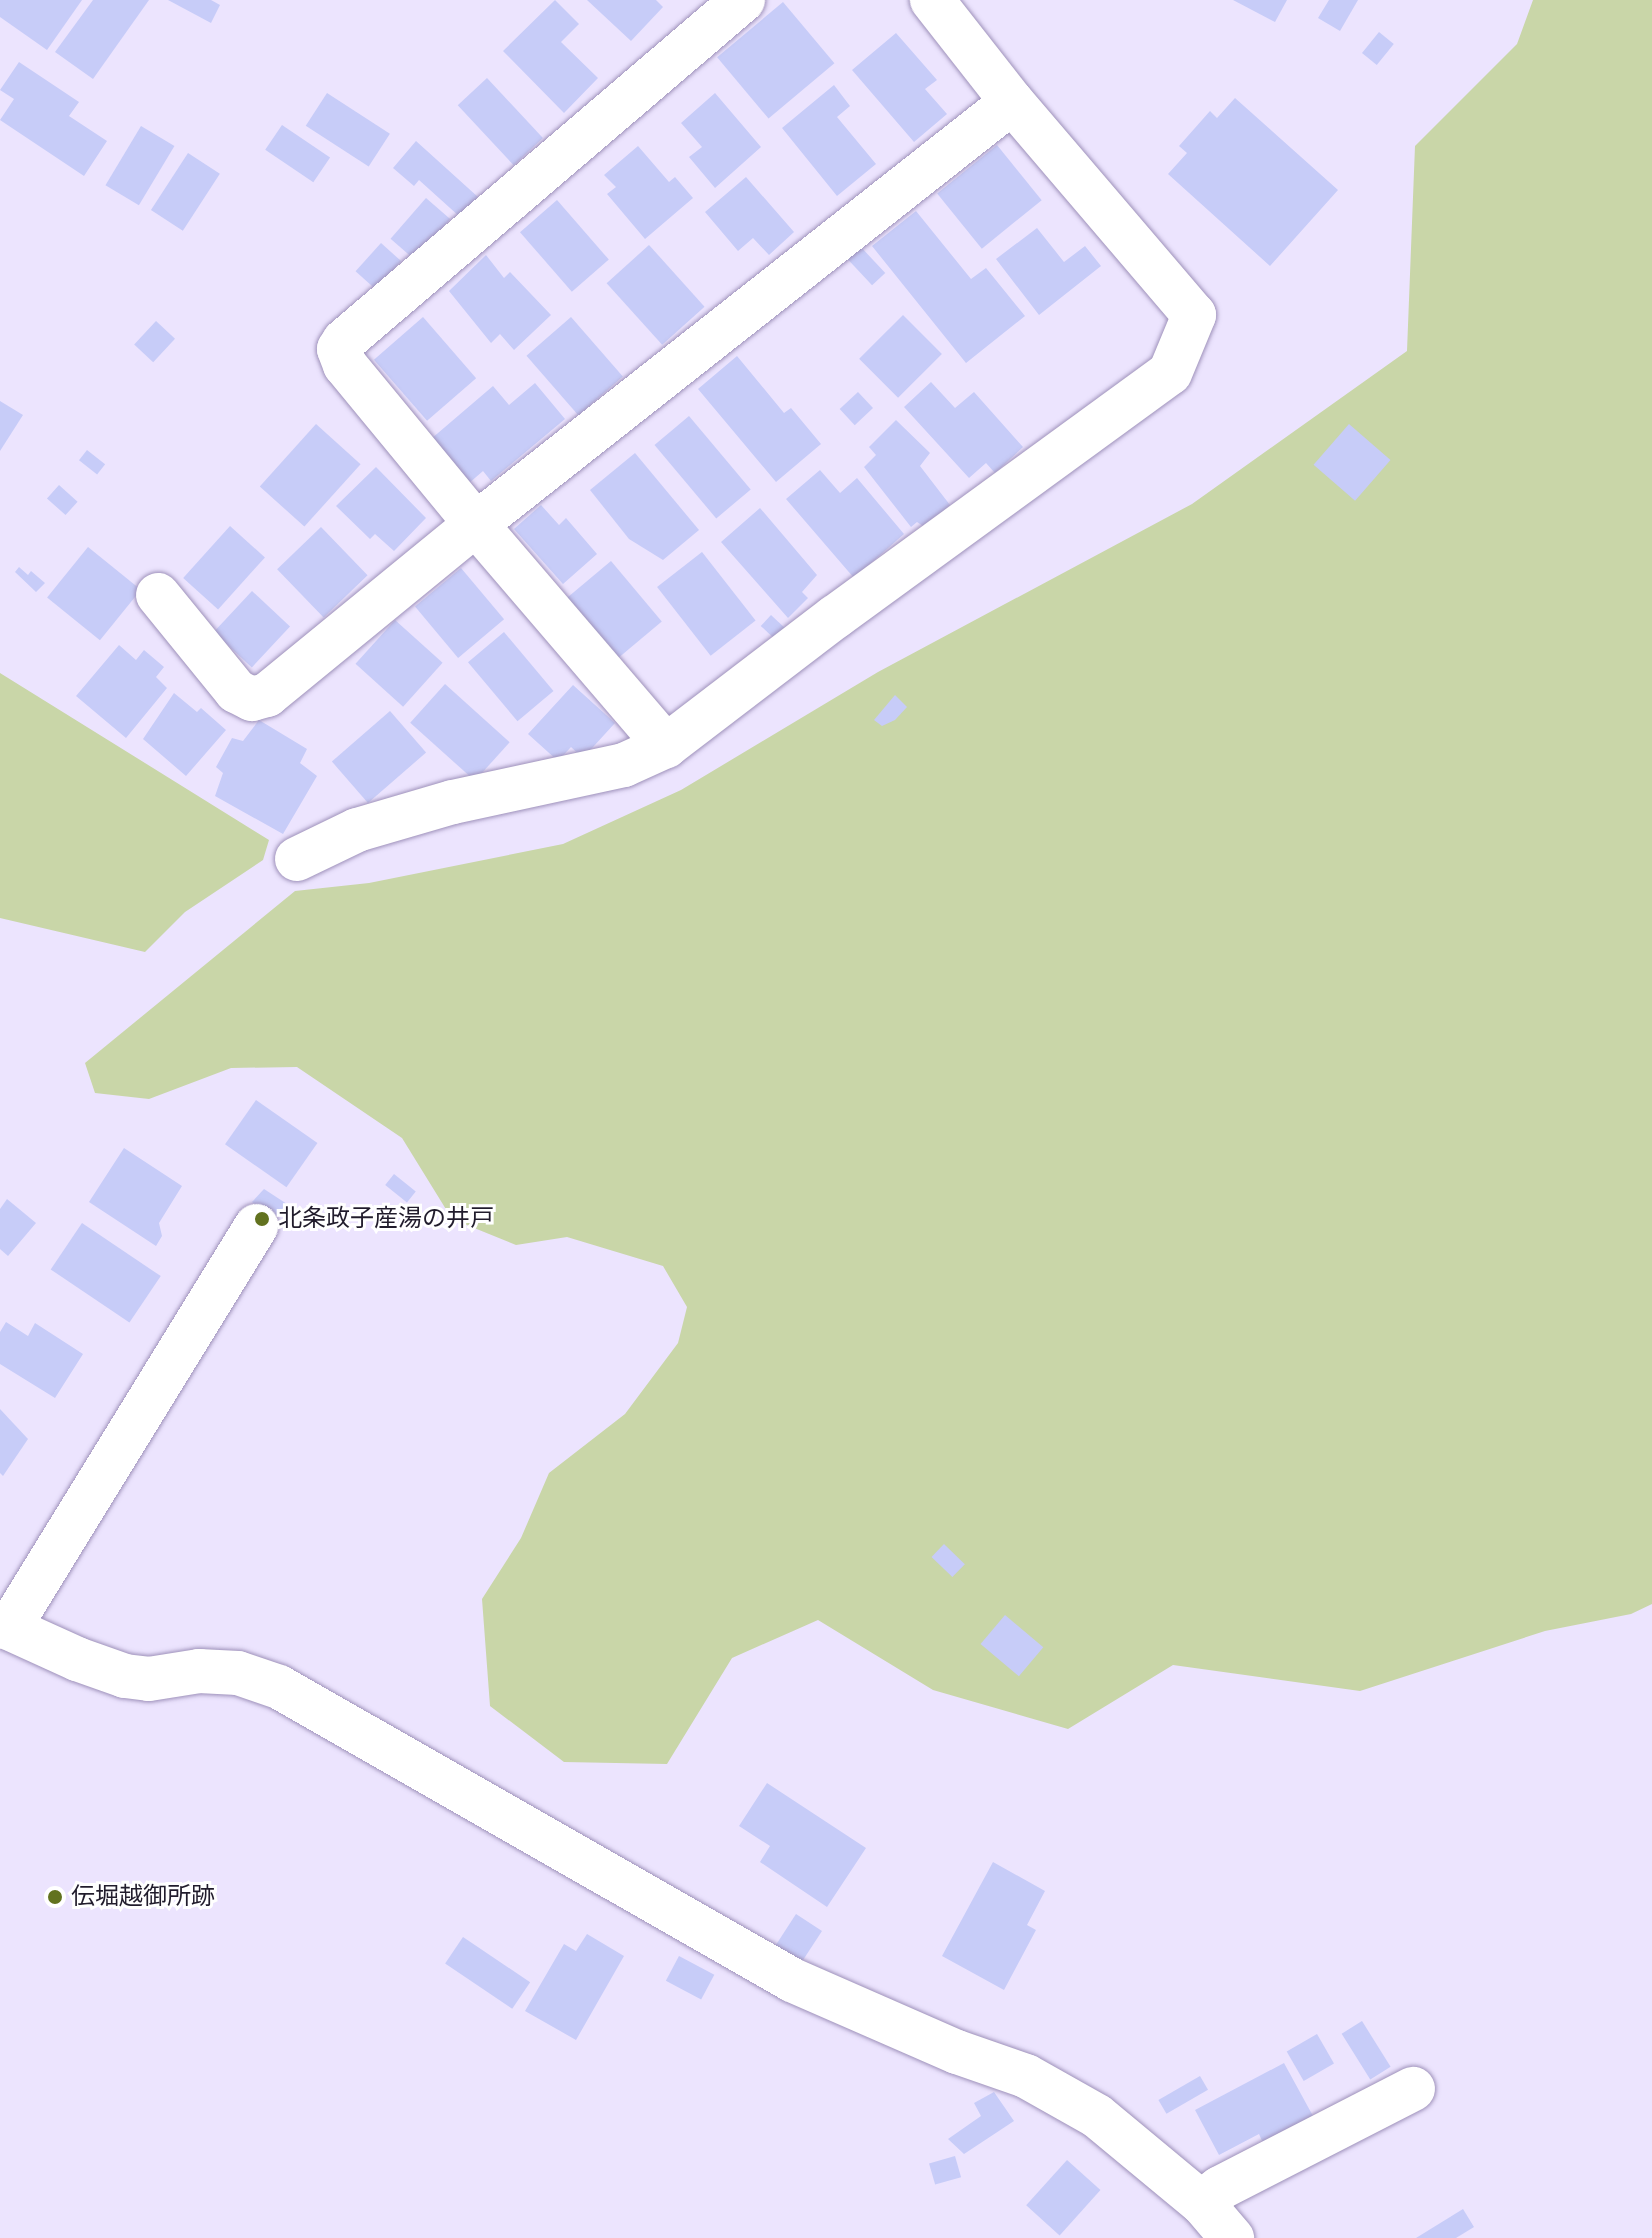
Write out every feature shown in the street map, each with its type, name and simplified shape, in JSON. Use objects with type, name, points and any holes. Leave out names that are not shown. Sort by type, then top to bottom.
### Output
[{"type":"street","points":[[666,746],[345,365],[339,349],[344,341],[743,0]]},
{"type":"street","points":[[297,859],[357,830],[453,802],[624,765],[666,746],[835,617],[1170,373],[1194,315],[1012,102],[932,0]]},
{"type":"street","points":[[158,595],[236,691],[252,699],[267,695],[476,524],[1012,102]]},
{"type":"street","points":[[256,1226],[4,1626],[125,1676],[149,1679],[199,1671],[238,1673],[279,1687],[792,1980],[957,2052],[1026,2076],[1097,2116],[1201,2202],[1232,2238]]},
{"type":"street","points":[[1201,2202],[1233,2181],[1413,2089]]},
{"type":"green space","points":[[1533,0],[1652,0],[1652,1604],[1631,1614],[1545,1631],[1360,1691],[1173,1665],[1068,1729],[933,1690],[818,1620],[732,1658],[667,1764],[564,1762],[490,1706],[482,1599],[521,1538],[549,1473],[625,1414],[678,1343],[687,1307],[663,1266],[567,1237],[516,1245],[452,1219],[402,1138],[297,1067],[231,1068],[149,1099],[95,1093],[85,1063],[295,891],[369,883],[563,844],[681,790],[878,672],[1192,504],[1407,351],[1415,146],[1517,44]]},
{"type":"green space","points":[[0,673],[269,840],[263,860],[185,912],[145,952],[0,918]]},
{"type":"building","points":[[0,0],[82,0],[47,50],[0,17]]},
{"type":"building","points":[[93,0],[149,0],[93,79],[55,52]]},
{"type":"building","points":[[168,0],[211,0],[220,5],[211,23]]},
{"type":"building","points":[[555,0],[579,24],[561,42],[598,78],[564,113],[503,51]]},
{"type":"building","points":[[587,0],[656,0],[663,7],[631,41]]},
{"type":"building","points":[[1233,0],[1287,0],[1275,22]]},
{"type":"building","points":[[1329,0],[1358,0],[1340,31],[1318,18]]},
{"type":"building","points":[[783,2],[834,63],[769,119],[717,57]]},
{"type":"building","points":[[1379,32],[1394,44],[1377,65],[1362,53]]},
{"type":"building","points":[[896,33],[937,80],[925,89],[947,114],[914,142],[852,70]]},
{"type":"building","points":[[19,62],[79,102],[69,116],[107,141],[84,176],[0,120],[14,99],[0,90]]},
{"type":"building","points":[[487,78],[543,138],[514,165],[458,105]]},
{"type":"building","points":[[834,85],[850,106],[837,117],[876,164],[837,196],[782,128]]},
{"type":"building","points":[[327,93],[390,134],[369,167],[306,126]]},
{"type":"building","points":[[715,93],[761,147],[715,188],[689,157],[702,147],[681,123]]},
{"type":"building","points":[[1235,98],[1338,190],[1270,266],[1168,174],[1187,153],[1179,146],[1210,111],[1217,118]]},
{"type":"building","points":[[282,125],[330,157],[313,182],[265,150]]},
{"type":"building","points":[[141,126],[174,146],[139,205],[105,185]]},
{"type":"building","points":[[416,141],[478,197],[460,217],[419,180],[414,186],[393,168]]},
{"type":"building","points":[[997,145],[1042,200],[982,249],[937,193]]},
{"type":"building","points":[[638,146],[669,182],[675,177],[693,198],[645,239],[607,194],[616,187],[604,175]]},
{"type":"building","points":[[188,153],[220,174],[183,231],[151,210]]},
{"type":"building","points":[[746,177],[794,232],[769,255],[753,238],[738,251],[705,212]]},
{"type":"building","points":[[426,198],[450,219],[415,260],[391,239]]},
{"type":"building","points":[[557,200],[609,260],[572,292],[520,232]]},
{"type":"building","points":[[916,211],[971,279],[986,268],[1025,316],[966,363],[872,246]]},
{"type":"building","points":[[1037,228],[1064,262],[1085,246],[1101,266],[1039,315],[996,259]]},
{"type":"building","points":[[381,243],[401,261],[376,289],[356,271]]},
{"type":"building","points":[[649,245],[705,307],[662,345],[607,283]]},
{"type":"building","points":[[860,246],[885,273],[872,285],[847,258]]},
{"type":"building","points":[[486,255],[504,278],[510,272],[551,315],[514,350],[500,334],[491,343],[449,291]]},
{"type":"building","points":[[903,315],[942,354],[898,398],[859,359]]},
{"type":"building","points":[[423,317],[476,378],[427,421],[374,360]]},
{"type":"building","points":[[571,317],[623,377],[578,415],[526,356]]},
{"type":"building","points":[[156,321],[175,339],[153,362],[134,344]]},
{"type":"building","points":[[737,356],[784,413],[791,408],[821,444],[776,482],[698,389]]},
{"type":"building","points":[[931,382],[955,408],[974,392],[1023,447],[995,473],[986,463],[969,478],[904,407]]},
{"type":"building","points":[[535,383],[565,419],[491,481],[483,471],[468,484],[431,439],[493,386],[509,405]]},
{"type":"building","points":[[858,392],[873,408],[855,425],[840,409]]},
{"type":"building","points":[[0,401],[23,415],[0,451]]},
{"type":"building","points":[[689,416],[751,490],[716,518],[655,445]]},
{"type":"building","points":[[896,420],[930,453],[920,466],[950,505],[926,528],[917,522],[911,527],[864,467],[876,455],[869,447]]},
{"type":"building","points":[[316,424],[361,464],[304,527],[260,486]]},
{"type":"building","points":[[1349,424],[1391,460],[1355,501],[1314,465]]},
{"type":"building","points":[[87,450],[105,464],[97,474],[79,460]]},
{"type":"building","points":[[635,453],[699,530],[663,560],[629,539],[590,490]]},
{"type":"building","points":[[376,467],[426,518],[394,551],[375,534],[370,539],[336,506]]},
{"type":"building","points":[[820,470],[840,493],[857,478],[904,534],[854,578],[786,499]]},
{"type":"building","points":[[59,485],[78,502],[66,515],[47,498]]},
{"type":"building","points":[[541,505],[559,525],[566,518],[597,554],[563,584],[514,529]]},
{"type":"building","points":[[760,508],[817,575],[802,592],[808,598],[788,618],[721,542]]},
{"type":"building","points":[[230,526],[265,557],[218,609],[183,578]]},
{"type":"building","points":[[321,527],[368,575],[324,618],[277,569]]},
{"type":"building","points":[[88,547],[141,590],[100,640],[47,598]]},
{"type":"building","points":[[702,552],[756,621],[711,656],[657,587]]},
{"type":"building","points":[[611,561],[662,622],[616,660],[565,600]]},
{"type":"building","points":[[19,567],[28,575],[31,571],[45,583],[36,592],[15,572]]},
{"type":"building","points":[[461,568],[504,619],[458,658],[415,607]]},
{"type":"building","points":[[252,591],[290,626],[252,667],[214,632]]},
{"type":"building","points":[[771,615],[788,631],[778,642],[761,626]]},
{"type":"building","points":[[395,620],[443,663],[403,707],[356,664]]},
{"type":"building","points":[[504,632],[553,691],[517,721],[468,662]]},
{"type":"building","points":[[119,645],[136,660],[144,650],[164,667],[156,677],[167,688],[126,738],[76,696]]},
{"type":"building","points":[[445,684],[510,742],[475,781],[410,723]]},
{"type":"building","points":[[573,685],[615,723],[583,758],[571,747],[558,761],[528,734]]},
{"type":"building","points":[[174,693],[197,712],[201,708],[226,730],[186,776],[143,739]]},
{"type":"building","points":[[895,695],[907,707],[895,720],[882,726],[874,720]]},
{"type":"building","points":[[390,711],[426,753],[368,803],[332,762]]},
{"type":"building","points":[[259,720],[307,749],[300,763],[317,776],[283,834],[215,796],[223,773],[216,767],[232,738],[243,741]]},
{"type":"building","points":[[256,1100],[317,1143],[286,1187],[225,1144]]},
{"type":"building","points":[[124,1148],[182,1186],[159,1223],[162,1236],[156,1246],[89,1202]]},
{"type":"building","points":[[394,1174],[416,1192],[407,1203],[385,1185]]},
{"type":"building","points":[[264,1189],[287,1204],[272,1220],[252,1202]]},
{"type":"building","points":[[7,1199],[36,1223],[8,1256],[0,1249],[0,1209]]},
{"type":"building","points":[[82,1223],[161,1276],[129,1323],[51,1269]]},
{"type":"building","points":[[6,1322],[28,1336],[35,1323],[83,1354],[55,1398],[0,1364],[0,1332]]},
{"type":"building","points":[[0,1409],[28,1439],[3,1476],[0,1473]]},
{"type":"building","points":[[944,1544],[965,1564],[952,1577],[931,1557]]},
{"type":"building","points":[[1005,1615],[1043,1647],[1019,1676],[981,1644]]},
{"type":"building","points":[[767,1783],[866,1848],[827,1907],[760,1862],[770,1846],[739,1826]]},
{"type":"building","points":[[993,1862],[1045,1891],[1027,1925],[1036,1930],[1004,1990],[942,1956]]},
{"type":"building","points":[[796,1914],[822,1931],[799,1966],[773,1949]]},
{"type":"building","points":[[587,1934],[624,1956],[576,2040],[525,2011],[564,1944],[576,1951]]},
{"type":"building","points":[[463,1937],[530,1982],[512,2009],[445,1964]]},
{"type":"building","points":[[679,1956],[714,1975],[701,2000],[666,1981]]},
{"type":"building","points":[[1362,2021],[1391,2067],[1370,2080],[1342,2034]]},
{"type":"building","points":[[1317,2034],[1334,2063],[1304,2081],[1287,2052]]},
{"type":"building","points":[[1284,2063],[1313,2116],[1263,2143],[1259,2134],[1219,2155],[1195,2110]]},
{"type":"building","points":[[1200,2076],[1208,2090],[1166,2114],[1158,2100]]},
{"type":"building","points":[[994,2092],[1014,2121],[964,2154],[948,2139],[981,2116],[974,2103]]},
{"type":"building","points":[[955,2156],[961,2177],[935,2185],[929,2163]]},
{"type":"building","points":[[1067,2160],[1100,2190],[1060,2235],[1026,2205]]},
{"type":"building","points":[[1463,2209],[1474,2227],[1456,2238],[1416,2238]]},
{"type":"place","name":"北条政子産湯の井戸","points":[[262,1219]]},
{"type":"place","name":"伝堀越御所跡","points":[[55,1897]]}]
